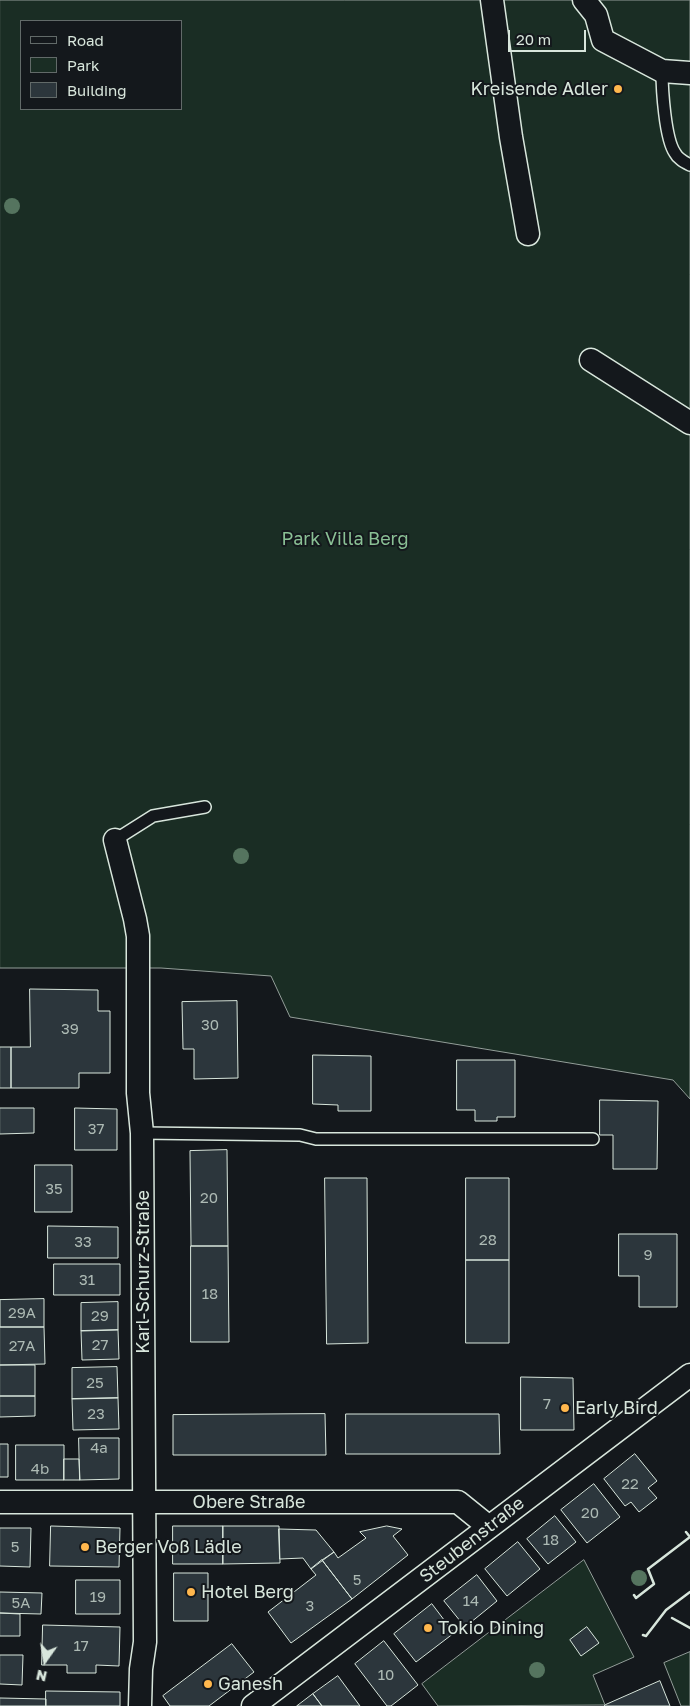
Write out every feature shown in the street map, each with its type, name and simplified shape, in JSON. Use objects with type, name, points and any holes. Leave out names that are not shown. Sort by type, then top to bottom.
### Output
[{"type":"street","points":[[492,0],[511,136],[528,234]]},
{"type":"street","points":[[584,0],[596,15],[603,40],[662,71],[690,73]]},
{"type":"street","points":[[592,360],[684,419]]},
{"type":"street","name":"Karl-Schurz-Straße","points":[[115,840],[136,919],[138,936],[138,1093],[142,1133],[145,1642],[141,1668],[140,1706]]},
{"type":"street","name":"Steubenstraße","points":[[253,1706],[690,1375]]},
{"type":"street","name":"Obere Straße","points":[[0,1502],[458,1502],[489,1527]]},
{"type":"lane","points":[[662,71],[662,96],[674,152],[690,165]]},
{"type":"lane","points":[[115,840],[153,816],[204,807]]},
{"type":"lane","points":[[142,1133],[300,1135],[316,1139],[593,1139]]},
{"type":"green space","name":"Park Villa Berg","points":[[0,0],[690,0],[690,1099],[673,1080],[290,1017],[271,976],[161,968],[0,968]]},
{"type":"green space","points":[[584,1560],[634,1657],[593,1675],[605,1705],[438,1706],[422,1684]]},
{"type":"green space","points":[[690,1652],[690,1706],[681,1706],[664,1663]]},
{"type":"building","points":[[30,989],[98,990],[98,1011],[110,1011],[110,1073],[79,1073],[79,1088],[11,1088],[11,1047],[30,1047]]},
{"type":"building","points":[[237,1001],[238,1078],[194,1079],[194,1049],[183,1049],[182,1002]]},
{"type":"building","points":[[0,1047],[11,1047],[11,1088],[0,1088]]},
{"type":"building","points":[[313,1055],[371,1056],[371,1111],[338,1111],[338,1105],[313,1104]]},
{"type":"building","points":[[457,1060],[515,1060],[515,1117],[497,1117],[497,1121],[475,1121],[475,1110],[457,1110]]},
{"type":"building","points":[[600,1100],[658,1101],[657,1169],[613,1169],[613,1135],[600,1135]]},
{"type":"building","points":[[0,1108],[34,1108],[34,1133],[0,1134]]},
{"type":"building","points":[[75,1108],[117,1109],[117,1150],[75,1150]]},
{"type":"building","points":[[227,1150],[228,1246],[191,1246],[190,1151]]},
{"type":"building","points":[[35,1165],[72,1165],[72,1212],[35,1212]]},
{"type":"building","points":[[325,1178],[367,1178],[368,1343],[327,1344]]},
{"type":"building","points":[[466,1178],[509,1178],[509,1260],[466,1260]]},
{"type":"building","points":[[48,1226],[118,1227],[118,1258],[48,1258]]},
{"type":"building","points":[[619,1234],[677,1234],[677,1307],[639,1307],[639,1276],[619,1276]]},
{"type":"building","points":[[191,1246],[228,1246],[229,1342],[191,1342]]},
{"type":"building","points":[[466,1260],[509,1260],[509,1343],[466,1343]]},
{"type":"building","points":[[54,1264],[120,1264],[120,1295],[54,1295]]},
{"type":"building","points":[[44,1299],[44,1327],[0,1327],[0,1300]]},
{"type":"building","points":[[118,1302],[118,1330],[81,1331],[81,1303]]},
{"type":"building","points":[[0,1327],[44,1327],[45,1364],[0,1365]]},
{"type":"building","points":[[118,1330],[119,1359],[82,1360],[81,1331]]},
{"type":"building","points":[[0,1365],[35,1365],[35,1396],[0,1396]]},
{"type":"building","points":[[117,1367],[118,1398],[72,1399],[72,1368]]},
{"type":"building","points":[[521,1377],[573,1378],[574,1430],[521,1430]]},
{"type":"building","points":[[0,1396],[35,1396],[35,1416],[0,1417]]},
{"type":"building","points":[[118,1398],[119,1429],[73,1430],[72,1399]]},
{"type":"building","points":[[325,1414],[326,1455],[173,1455],[173,1415]]},
{"type":"building","points":[[346,1414],[499,1414],[500,1454],[346,1454]]},
{"type":"building","points":[[79,1438],[119,1438],[119,1479],[80,1480]]},
{"type":"building","points":[[0,1444],[8,1444],[8,1477],[0,1477]]},
{"type":"building","points":[[16,1445],[64,1445],[64,1480],[16,1480]]},
{"type":"building","points":[[635,1454],[657,1481],[648,1488],[657,1498],[639,1512],[631,1502],[625,1506],[604,1479]]},
{"type":"building","points":[[64,1459],[79,1459],[80,1480],[64,1480]]},
{"type":"building","points":[[594,1484],[620,1517],[587,1543],[561,1510]]},
{"type":"building","points":[[555,1516],[576,1542],[548,1564],[527,1539]]},
{"type":"building","name":"Berger Voß Lädle","points":[[51,1526],[120,1528],[119,1567],[50,1566]]},
{"type":"building","points":[[173,1526],[223,1526],[223,1564],[173,1564]]},
{"type":"building","points":[[223,1526],[279,1526],[280,1563],[223,1564]]},
{"type":"building","points":[[387,1526],[402,1529],[393,1536],[408,1555],[352,1599],[322,1560],[334,1552],[338,1558],[366,1538],[360,1532]]},
{"type":"building","points":[[0,1528],[31,1528],[30,1567],[0,1566]]},
{"type":"building","points":[[279,1529],[316,1530],[334,1552],[311,1569],[303,1558],[280,1559]]},
{"type":"building","points":[[518,1542],[540,1569],[507,1596],[485,1569]]},
{"type":"building","points":[[322,1560],[352,1599],[291,1643],[268,1612],[316,1575],[311,1569]]},
{"type":"building","name":"Hotel Berg","points":[[174,1573],[208,1573],[208,1621],[174,1621]]},
{"type":"building","points":[[477,1575],[497,1601],[465,1627],[444,1601]]},
{"type":"building","points":[[76,1580],[120,1580],[120,1614],[76,1614]]},
{"type":"building","points":[[0,1592],[42,1593],[41,1614],[0,1613]]},
{"type":"building","points":[[432,1604],[454,1633],[416,1662],[394,1634]]},
{"type":"building","points":[[0,1613],[20,1614],[20,1636],[0,1636]]},
{"type":"building","points":[[43,1625],[120,1627],[119,1666],[96,1665],[96,1673],[67,1673],[67,1665],[42,1665]]},
{"type":"building","points":[[587,1627],[599,1643],[581,1656],[570,1640]]},
{"type":"building","points":[[384,1641],[418,1685],[391,1706],[387,1706],[355,1664]]},
{"type":"building","name":"Ganesh","points":[[232,1644],[254,1672],[209,1706],[170,1706],[163,1696]]},
{"type":"building","points":[[0,1655],[23,1655],[22,1685],[0,1684]]},
{"type":"building","points":[[338,1676],[360,1706],[322,1706],[313,1694]]},
{"type":"building","points":[[660,1681],[670,1706],[604,1706],[605,1705]]},
{"type":"building","points":[[46,1691],[120,1692],[120,1706],[46,1706]]},
{"type":"building","points":[[313,1694],[322,1706],[297,1706]]},
{"type":"building","points":[[0,1698],[46,1699],[46,1706],[0,1706]]},
{"type":"wall","points":[[634,1595],[636,1598],[654,1584],[648,1569],[690,1537],[686,1532]]},
{"type":"wall","points":[[643,1635],[646,1636],[666,1610],[690,1592]]},
{"type":"wall","points":[[672,1618],[690,1628]]},
{"type":"place","name":"Kreisende Adler","points":[[618,89]]},
{"type":"place","name":"Early Bird","points":[[565,1408]]},
{"type":"place","name":"Berger Voß Lädle","points":[[85,1547]]},
{"type":"place","name":"Hotel Berg","points":[[191,1592]]},
{"type":"place","name":"Tokio Dining","points":[[428,1628]]},
{"type":"place","name":"Ganesh","points":[[208,1684]]}]
